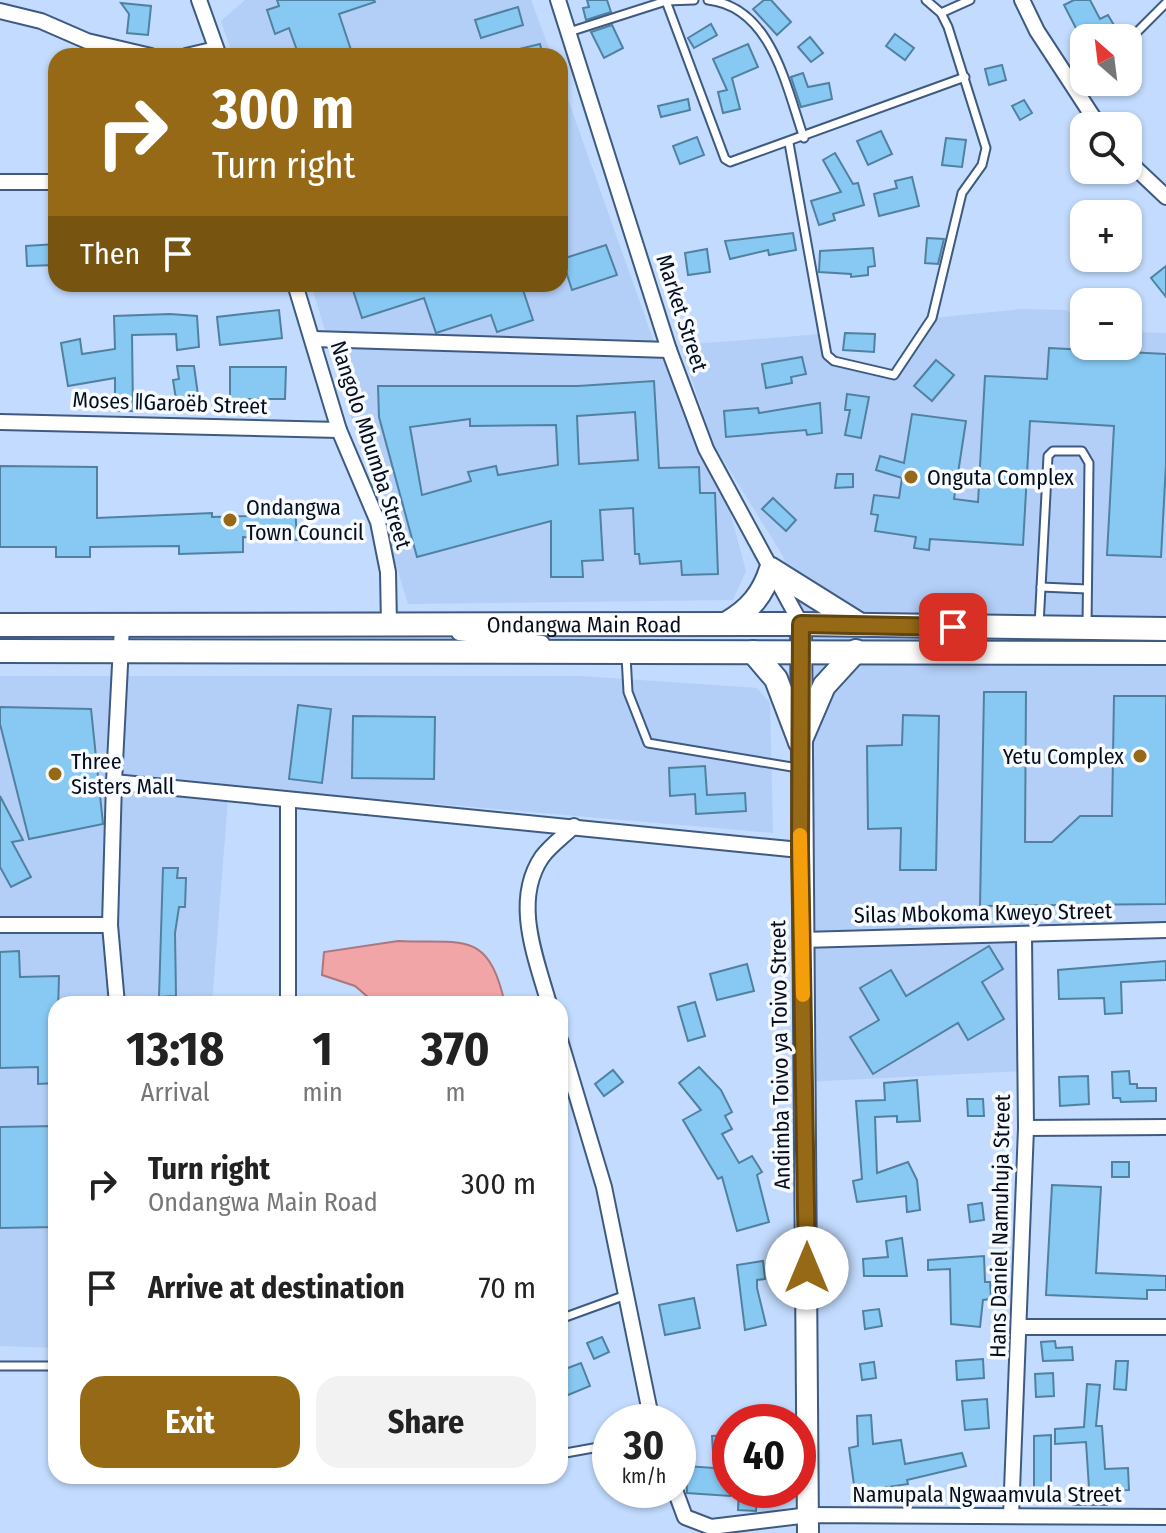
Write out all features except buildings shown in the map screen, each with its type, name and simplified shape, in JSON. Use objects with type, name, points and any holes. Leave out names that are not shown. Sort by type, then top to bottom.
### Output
[{"type":"main road","points":[[726,624],[745,613],[765,589],[771,569],[860,625]]},
{"type":"main road","name":"Ondangwa Main Road","points":[[0,625],[801,624],[1166,629]]},
{"type":"main road","name":"Ondangwa Main Road","points":[[0,651],[1166,653]]},
{"type":"main road","points":[[800,742],[824,686],[856,651]]},
{"type":"main road","points":[[753,652],[776,679],[800,742]]},
{"type":"street","points":[[199,0],[216,48]]},
{"type":"street","name":"Market Street","points":[[558,0],[669,350],[706,449],[801,624]]},
{"type":"street","points":[[1022,0],[1090,112]]},
{"type":"street","points":[[0,11],[41,21],[87,41],[117,48]]},
{"type":"street","points":[[1142,174],[1166,197]]},
{"type":"street","points":[[0,182],[48,182]]},
{"type":"street","name":"Nangolo Mbumba Street","points":[[298,292],[339,430],[378,522],[388,572],[389,625]]},
{"type":"street","points":[[313,339],[669,350]]},
{"type":"street","name":"Moses ǁGaroëb Street","points":[[0,422],[339,430]]},
{"type":"street","name":"Andimba Toivo ya Toivo Street","points":[[801,624],[800,850],[808,1524]]},
{"type":"street","points":[[389,625],[625,653]]},
{"type":"street","points":[[116,996],[110,925],[122,626]]},
{"type":"street","points":[[114,782],[800,850]]},
{"type":"street","points":[[288,801],[288,996]]},
{"type":"street","points":[[547,996],[530,940],[527,898],[535,869],[544,854],[574,826]]},
{"type":"street","points":[[0,925],[110,925]]},
{"type":"street","name":"Silas Mbokoma Kweyo Street","points":[[802,940],[1166,930]]},
{"type":"street","name":"Hans Daniel Namuhuja Street","points":[[1011,1516],[1021,1327],[1026,1128],[1024,936]]},
{"type":"street","points":[[568,1067],[604,1187],[648,1404]]},
{"type":"street","points":[[1026,1128],[1166,1127]]},
{"type":"street","points":[[1021,1327],[1166,1327]]},
{"type":"street","name":"Namupala Ngwaamvula Street","points":[[682,1508],[685,1517],[711,1527],[1011,1516],[1166,1517]]},
{"type":"lane","points":[[569,32],[666,1],[694,0]]},
{"type":"lane","points":[[708,0],[742,12],[756,24],[775,55],[804,138]]},
{"type":"lane","points":[[789,143],[827,355],[834,361],[894,375],[932,318],[962,193],[986,157],[965,77],[941,13],[926,0]]},
{"type":"lane","points":[[941,13],[970,0]]},
{"type":"lane","points":[[666,1],[725,159],[737,162],[965,77]]},
{"type":"lane","points":[[1142,27],[1166,3]]},
{"type":"lane","points":[[1039,627],[1048,456],[1053,451],[1082,451],[1089,463],[1087,630]]},
{"type":"lane","points":[[1041,587],[1087,589]]},
{"type":"lane","points":[[625,653],[628,692],[648,743],[800,769]]},
{"type":"lane","points":[[568,1316],[626,1295]]},
{"type":"lane","points":[[0,1366],[48,1366]]},
{"type":"lane","points":[[568,1453],[592,1448]]},
{"type":"shaded area","points":[[245,0],[531,0],[549,48],[230,48],[221,21]]},
{"type":"shaded area","points":[[568,100],[653,339],[729,508],[746,571],[733,600],[408,604],[313,292],[568,292]]},
{"type":"shaded area","points":[[1022,309],[1066,310],[1070,312],[1070,360],[1142,360],[1142,332],[1166,333],[1166,930],[1024,936],[1025,1071],[805,1082],[801,624],[783,556],[714,445],[680,345],[822,334],[830,359],[894,375],[932,318]]},
{"type":"shaded area","points":[[0,676],[581,676],[757,688],[770,703],[773,833],[229,786],[213,996],[48,996],[48,1348],[0,1346]]},
{"type":"shaded area","points":[[398,941],[456,942],[481,952],[490,963],[503,996],[367,996],[355,986],[322,975],[324,952]]},
{"type":"slow traffic","points":[[800,835],[803,995]]},
{"type":"place","name":"Onguta Complex","points":[[911,477]]},
{"type":"place","name":"Ondangwa Town Council","points":[[230,520]]},
{"type":"place","name":"Yetu Complex","points":[[1140,756]]},
{"type":"place","name":"Three Sisters Mall","points":[[55,774]]},
{"type":"route","points":[[807,1268],[800,850],[801,624],[953,627]]}]
